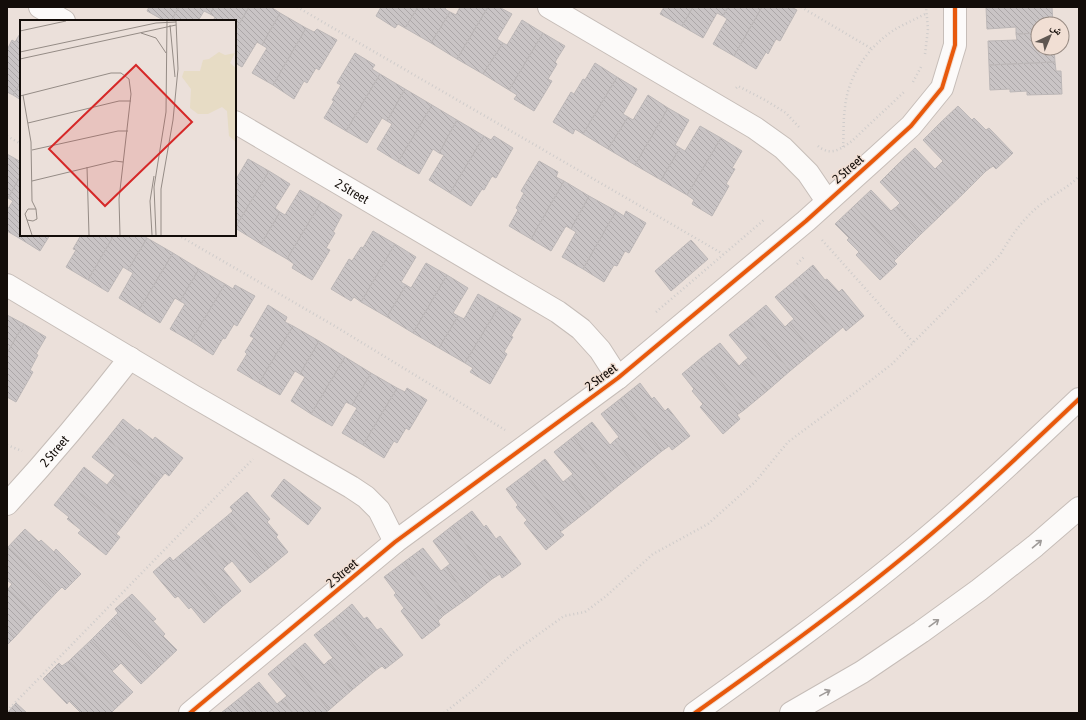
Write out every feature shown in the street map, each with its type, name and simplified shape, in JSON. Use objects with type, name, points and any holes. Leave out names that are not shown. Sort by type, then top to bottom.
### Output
[{"type":"street","points":[[40,7],[62,20]]},
{"type":"street","name":"2 Street","points":[[549,7],[755,128],[783,148],[808,173],[827,201]]},
{"type":"street","name":"2 Street","points":[[190,713],[395,542],[618,378],[806,221],[911,126],[942,88],[955,45],[955,7]]},
{"type":"street","name":"2 Street","points":[[236,123],[558,312],[581,329],[600,350],[618,378]]},
{"type":"street","points":[[7,286],[352,487],[366,497],[379,510],[395,542]]},
{"type":"street","name":"2 Street","points":[[7,504],[63,441],[130,358]]},
{"type":"street","points":[[695,713],[826,618],[902,558],[980,492],[1079,399]]},
{"type":"street","points":[[791,713],[862,672],[921,632],[979,590],[1035,546],[1079,508]]},
{"type":"path","points":[[297,7],[723,254]]},
{"type":"path","points":[[801,7],[872,49]]},
{"type":"path","points":[[912,85],[924,59],[928,29],[926,7]]},
{"type":"path","points":[[843,147],[845,107],[848,91],[862,60],[882,38],[927,13]]},
{"type":"path","points":[[723,109],[738,86],[765,100],[786,114],[800,128]]},
{"type":"path","points":[[816,145],[828,152],[843,147],[852,141],[906,91]]},
{"type":"path","points":[[7,136],[20,143]]},
{"type":"path","points":[[444,713],[476,688],[514,652],[564,616],[585,612],[605,597],[653,554],[708,524],[755,482],[788,442],[892,364],[1000,255],[1012,235],[1030,214],[1047,199],[1072,184],[1079,176]]},
{"type":"path","points":[[655,313],[765,219]]},
{"type":"path","points":[[180,236],[333,325],[505,430],[511,426]]},
{"type":"path","points":[[817,245],[822,240],[913,342]]},
{"type":"path","points":[[797,264],[807,254]]},
{"type":"path","points":[[7,711],[253,460],[246,456]]},
{"type":"building","points":[[149,7],[179,7],[172,20],[163,20],[147,11]]},
{"type":"building","points":[[179,7],[214,7],[210,14],[204,11],[199,20],[172,20]]},
{"type":"building","points":[[214,7],[249,7],[236,29],[236,20],[214,20],[215,17],[210,14]]},
{"type":"building","points":[[249,7],[271,7],[280,13],[262,45],[257,42],[242,67],[236,64],[236,29]]},
{"type":"building","points":[[381,7],[418,7],[405,28],[398,24],[395,28],[376,16]]},
{"type":"building","points":[[418,7],[446,7],[445,9],[450,12],[431,43],[405,28]]},
{"type":"building","points":[[460,7],[488,7],[457,59],[431,43],[450,12],[456,15]]},
{"type":"building","points":[[488,7],[499,7],[512,14],[497,39],[503,43],[483,74],[457,59]]},
{"type":"building","points":[[664,7],[693,7],[682,26],[660,14]]},
{"type":"building","points":[[693,7],[728,7],[723,16],[717,13],[703,38],[682,26]]},
{"type":"building","points":[[728,7],[762,7],[734,56],[713,44],[727,19],[723,16]]},
{"type":"building","points":[[762,7],[791,7],[797,10],[780,41],[776,39],[768,54],[766,52],[756,69],[734,56]]},
{"type":"building","points":[[986,7],[1052,7],[1053,16],[1030,16],[1030,33],[1016,34],[1016,27],[987,29]]},
{"type":"building","points":[[280,13],[306,28],[273,85],[252,73],[267,48],[262,45]]},
{"type":"building","points":[[522,20],[543,33],[509,90],[483,74],[503,43],[507,45]]},
{"type":"building","points":[[306,28],[314,32],[317,29],[337,40],[319,70],[316,68],[307,83],[304,81],[294,99],[273,85]]},
{"type":"building","points":[[543,33],[565,46],[555,62],[557,64],[548,79],[552,81],[534,111],[514,99],[517,95],[509,90]]},
{"type":"building","points":[[1030,33],[1030,56],[1055,56],[1055,62],[989,65],[988,41],[1017,40],[1016,34]]},
{"type":"building","points":[[20,34],[20,84],[13,95],[7,92],[7,50],[12,40],[15,42]]},
{"type":"building","points":[[355,53],[375,65],[372,69],[380,74],[346,131],[324,118],[341,85],[337,83]]},
{"type":"building","points":[[1055,62],[1056,71],[1061,71],[1062,94],[1027,95],[1027,91],[1010,92],[1010,89],[990,90],[989,65]]},
{"type":"building","points":[[595,63],[617,77],[583,134],[575,129],[573,134],[553,122],[571,92],[574,94],[583,79],[585,80]]},
{"type":"building","points":[[380,74],[405,89],[387,121],[382,118],[367,143],[346,131]]},
{"type":"building","points":[[617,77],[637,89],[623,114],[628,117],[608,149],[583,134]]},
{"type":"building","points":[[20,84],[20,99],[13,95]]},
{"type":"building","points":[[405,89],[432,105],[398,162],[377,149],[392,124],[387,121]]},
{"type":"building","points":[[648,95],[668,108],[635,165],[608,149],[628,117],[633,120]]},
{"type":"building","points":[[432,105],[457,120],[439,153],[433,149],[419,174],[398,162]]},
{"type":"building","points":[[958,106],[972,120],[974,118],[986,130],[989,128],[1013,153],[996,169],[993,166],[986,171],[940,123]]},
{"type":"building","points":[[668,108],[689,120],[675,145],[680,148],[661,180],[635,165]]},
{"type":"building","points":[[457,120],[484,136],[450,193],[429,180],[444,155],[439,153]]},
{"type":"building","points":[[940,123],[986,171],[965,192],[939,165],[943,161],[923,140]]},
{"type":"building","points":[[700,126],[721,138],[687,195],[661,180],[680,148],[685,151]]},
{"type":"building","points":[[484,136],[491,140],[494,136],[513,148],[496,178],[492,176],[484,190],[482,189],[471,206],[450,193]]},
{"type":"building","points":[[721,138],[742,151],[732,168],[735,169],[726,184],[729,186],[712,216],[692,204],[694,200],[687,195]]},
{"type":"building","points":[[915,148],[935,169],[939,165],[965,192],[943,213],[897,165]]},
{"type":"building","points":[[7,154],[20,161],[20,177],[8,198]]},
{"type":"building","points":[[248,159],[269,171],[236,226],[236,179]]},
{"type":"building","points":[[539,161],[558,172],[556,177],[564,181],[531,239],[509,226],[518,210],[516,208],[524,193],[521,191]]},
{"type":"building","points":[[897,165],[943,213],[921,234],[896,207],[900,203],[880,182]]},
{"type":"building","points":[[269,171],[290,184],[275,208],[280,212],[261,244],[236,229]]},
{"type":"building","points":[[20,177],[19,238],[7,231],[7,210],[13,201],[8,198]]},
{"type":"building","points":[[564,181],[589,196],[571,229],[566,226],[551,251],[531,239]]},
{"type":"building","points":[[300,190],[321,202],[287,259],[261,244],[280,212],[285,215]]},
{"type":"building","points":[[871,190],[891,211],[896,207],[921,234],[900,255],[854,206]]},
{"type":"building","points":[[589,196],[616,211],[583,269],[562,257],[576,232],[571,229]]},
{"type":"building","points":[[321,202],[342,215],[333,232],[335,233],[326,248],[330,250],[312,280],[292,268],[294,264],[287,259]]},
{"type":"building","points":[[854,206],[900,255],[894,261],[897,264],[880,280],[856,255],[859,252],[847,240],[849,238],[835,224]]},
{"type":"building","points":[[616,211],[624,216],[626,211],[646,223],[629,253],[625,251],[617,266],[614,265],[604,282],[583,269]]},
{"type":"building","points":[[373,231],[395,244],[361,302],[354,297],[351,301],[331,289],[349,259],[352,261],[361,247],[363,248]]},
{"type":"building","points":[[20,236],[49,236],[40,251],[19,238]]},
{"type":"building","points":[[80,236],[113,236],[88,280],[66,267],[76,250],[73,249]]},
{"type":"building","points":[[113,236],[144,236],[147,238],[128,270],[123,267],[108,292],[88,280]]},
{"type":"building","points":[[147,238],[173,253],[139,310],[119,298],[133,273],[128,270]]},
{"type":"building","points":[[691,240],[708,259],[671,291],[655,271]]},
{"type":"building","points":[[395,244],[416,257],[401,282],[406,285],[387,317],[361,302]]},
{"type":"building","points":[[173,253],[199,269],[180,301],[175,298],[160,323],[139,310]]},
{"type":"building","points":[[426,263],[447,275],[413,333],[387,317],[406,285],[411,288]]},
{"type":"building","points":[[813,265],[825,280],[827,279],[839,292],[842,289],[864,316],[846,331],[843,327],[836,333],[793,282]]},
{"type":"building","points":[[199,269],[225,284],[191,341],[170,329],[185,304],[180,301]]},
{"type":"building","points":[[447,275],[468,288],[453,313],[458,316],[439,348],[413,333]]},
{"type":"building","points":[[793,282],[836,333],[813,352],[789,323],[794,319],[775,297]]},
{"type":"building","points":[[225,284],[233,289],[235,285],[255,296],[237,326],[234,324],[225,339],[223,338],[213,355],[191,341]]},
{"type":"building","points":[[478,294],[499,306],[465,363],[439,348],[458,316],[464,319]]},
{"type":"building","points":[[268,305],[287,317],[285,322],[293,326],[259,383],[237,370],[247,354],[245,352],[254,338],[250,336]]},
{"type":"building","points":[[766,305],[785,327],[789,323],[813,352],[790,371],[748,320]]},
{"type":"building","points":[[499,306],[521,319],[504,352],[507,354],[490,384],[470,372],[473,368],[465,363]]},
{"type":"building","points":[[7,315],[24,324],[7,353]]},
{"type":"building","points":[[748,320],[790,371],[767,391],[743,362],[748,358],[729,335]]},
{"type":"building","points":[[24,324],[46,337],[36,354],[38,355],[30,370],[33,372],[16,402],[7,397],[7,353]]},
{"type":"building","points":[[293,326],[319,341],[300,374],[295,371],[280,395],[259,383]]},
{"type":"building","points":[[319,341],[345,357],[311,414],[291,401],[305,377],[300,374]]},
{"type":"building","points":[[720,343],[739,366],[743,362],[767,391],[744,410],[701,358]]},
{"type":"building","points":[[345,357],[371,373],[352,405],[346,402],[332,426],[311,414]]},
{"type":"building","points":[[701,358],[744,410],[737,415],[740,419],[723,434],[700,407],[703,404],[692,391],[694,389],[682,374]]},
{"type":"building","points":[[371,373],[397,388],[363,445],[342,433],[357,408],[352,405]]},
{"type":"building","points":[[640,383],[652,399],[654,397],[665,411],[668,408],[690,436],[672,450],[669,446],[662,451],[620,399]]},
{"type":"building","points":[[397,388],[405,392],[407,388],[427,400],[409,430],[406,428],[397,443],[394,441],[384,458],[363,445]]},
{"type":"building","points":[[620,399],[662,451],[638,470],[615,440],[619,437],[601,414]]},
{"type":"building","points":[[123,419],[138,431],[139,429],[153,440],[155,437],[183,458],[169,476],[165,473],[159,480],[107,439]]},
{"type":"building","points":[[592,422],[610,445],[615,440],[638,470],[614,489],[573,437]]},
{"type":"building","points":[[573,437],[614,489],[591,508],[568,478],[573,474],[554,452]]},
{"type":"building","points":[[107,439],[159,480],[140,504],[111,480],[115,475],[92,457]]},
{"type":"building","points":[[545,459],[563,482],[568,478],[591,508],[568,526],[526,474]]},
{"type":"building","points":[[84,467],[107,485],[111,480],[140,504],[122,527],[70,485]]},
{"type":"building","points":[[526,474],[568,526],[560,532],[564,535],[546,550],[524,523],[527,520],[516,507],[518,505],[506,489]]},
{"type":"building","points":[[284,479],[321,508],[308,525],[271,496]]},
{"type":"building","points":[[70,485],[122,527],[116,534],[120,537],[106,555],[78,533],[81,530],[67,519],[69,517],[54,505]]},
{"type":"building","points":[[247,492],[270,519],[267,522],[278,535],[276,537],[288,552],[269,568],[226,517],[233,511],[230,507]]},
{"type":"building","points":[[472,511],[484,527],[486,525],[496,539],[500,536],[521,564],[502,578],[500,574],[492,579],[452,526]]},
{"type":"building","points":[[226,517],[269,568],[250,583],[232,561],[227,565],[203,536]]},
{"type":"building","points":[[452,526],[492,579],[468,598],[446,567],[450,564],[433,541]]},
{"type":"building","points":[[25,529],[39,542],[41,540],[54,552],[56,549],[81,574],[65,590],[62,587],[56,593],[8,547]]},
{"type":"building","points":[[203,536],[227,565],[223,569],[241,591],[223,606],[180,555]]},
{"type":"building","points":[[8,547],[56,593],[35,615],[8,589],[12,584],[7,580]]},
{"type":"building","points":[[423,548],[441,571],[446,567],[468,598],[444,615],[404,562]]},
{"type":"building","points":[[180,555],[223,606],[204,623],[191,607],[189,609],[178,596],[175,598],[153,572],[170,557],[173,561]]},
{"type":"building","points":[[404,562],[444,615],[438,621],[440,625],[422,639],[401,611],[404,608],[394,595],[396,593],[384,577]]},
{"type":"building","points":[[8,589],[35,615],[15,637],[7,629]]},
{"type":"building","points":[[132,594],[156,619],[153,621],[165,634],[163,636],[177,650],[159,667],[112,619],[118,613],[115,609]]},
{"type":"building","points":[[352,604],[364,619],[367,617],[377,630],[381,628],[403,655],[385,669],[382,666],[375,671],[333,620]]},
{"type":"building","points":[[112,619],[159,667],[141,684],[121,663],[117,667],[91,640]]},
{"type":"building","points":[[333,620],[375,671],[352,690],[328,661],[333,658],[314,635]]},
{"type":"building","points":[[7,629],[15,637],[7,645]]},
{"type":"building","points":[[91,640],[117,667],[112,671],[133,692],[115,709],[69,661]]},
{"type":"building","points":[[305,643],[324,665],[328,661],[352,690],[329,710],[287,658]]},
{"type":"building","points":[[287,658],[329,710],[325,713],[293,713],[282,700],[287,696],[268,674]]},
{"type":"building","points":[[69,661],[115,709],[111,713],[81,713],[69,701],[67,704],[43,679],[59,663],[62,666]]},
{"type":"building","points":[[259,682],[277,704],[282,700],[293,713],[254,713],[241,697]]},
{"type":"building","points":[[241,697],[254,713],[221,713]]},
{"type":"building","points":[[16,703],[27,713],[7,713]]},
{"type":"cycle path","points":[[190,713],[395,542],[618,378],[806,221],[911,126],[942,88],[955,45],[955,7]]},
{"type":"cycle path","points":[[695,713],[774,657],[901,559],[1014,461],[1079,399]]}]
